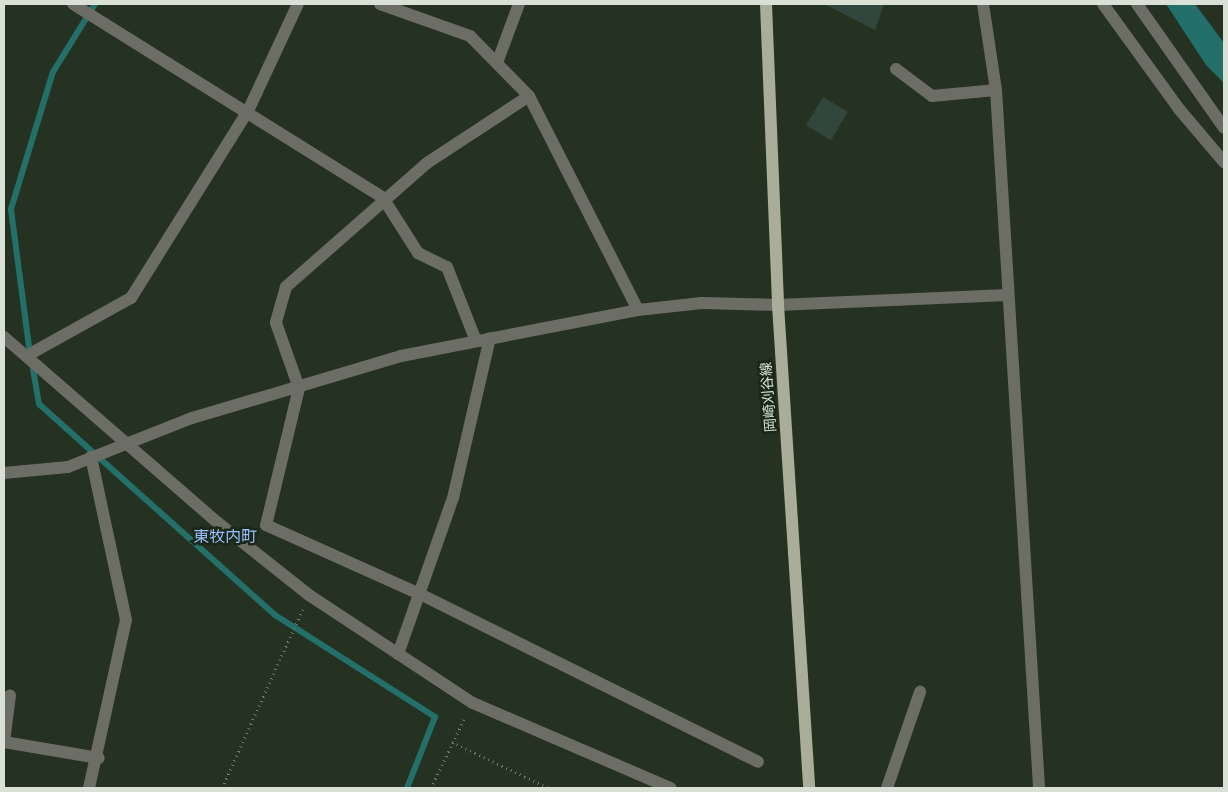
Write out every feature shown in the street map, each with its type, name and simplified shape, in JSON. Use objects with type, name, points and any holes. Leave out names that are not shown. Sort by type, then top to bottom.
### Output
[{"type":"main road","name":"岡崎刈谷線","points":[[766,4],[778,305],[809,788]]},
{"type":"street","points":[[73,4],[248,111],[383,198],[418,253],[447,267],[476,341]]},
{"type":"street","points":[[28,355],[131,298],[248,111],[298,4]]},
{"type":"street","points":[[380,4],[470,36],[529,96],[638,310]]},
{"type":"street","points":[[497,63],[519,4]]},
{"type":"street","points":[[983,4],[996,90],[1039,788]]},
{"type":"street","points":[[1104,4],[1178,109],[1224,162]]},
{"type":"street","points":[[1137,4],[1224,128]]},
{"type":"street","points":[[896,69],[932,96],[996,90]]},
{"type":"street","points":[[529,96],[383,198],[286,287],[276,323],[299,388],[266,524],[422,595],[758,762]]},
{"type":"street","points":[[4,473],[68,467],[127,441],[401,356],[638,310],[702,303],[778,305],[1008,295]]},
{"type":"street","points":[[4,337],[28,355],[127,441],[216,522],[309,595],[473,703],[670,788]]},
{"type":"street","points":[[398,654],[422,595],[453,498],[490,338]]},
{"type":"street","points":[[89,788],[99,758],[126,620],[91,457]]},
{"type":"street","points":[[887,788],[920,692]]},
{"type":"street","points":[[10,695],[4,742],[99,758]]},
{"type":"path","points":[[222,788],[309,595]]},
{"type":"path","points":[[431,788],[452,742],[473,703]]},
{"type":"path","points":[[452,742],[549,788]]},
{"type":"water","points":[[1166,4],[1195,4],[1224,43],[1224,83],[1206,65]]},
{"type":"building","points":[[824,4],[884,4],[875,30]]},
{"type":"building","points":[[823,97],[848,112],[831,140],[806,125]]},
{"type":"waterway","points":[[30,354],[11,209],[53,72],[95,4]]},
{"type":"waterway","points":[[32,363],[39,404],[275,615],[435,717],[407,788]]},
{"type":"district","name":"東牧内町","points":[[225,537]]}]
